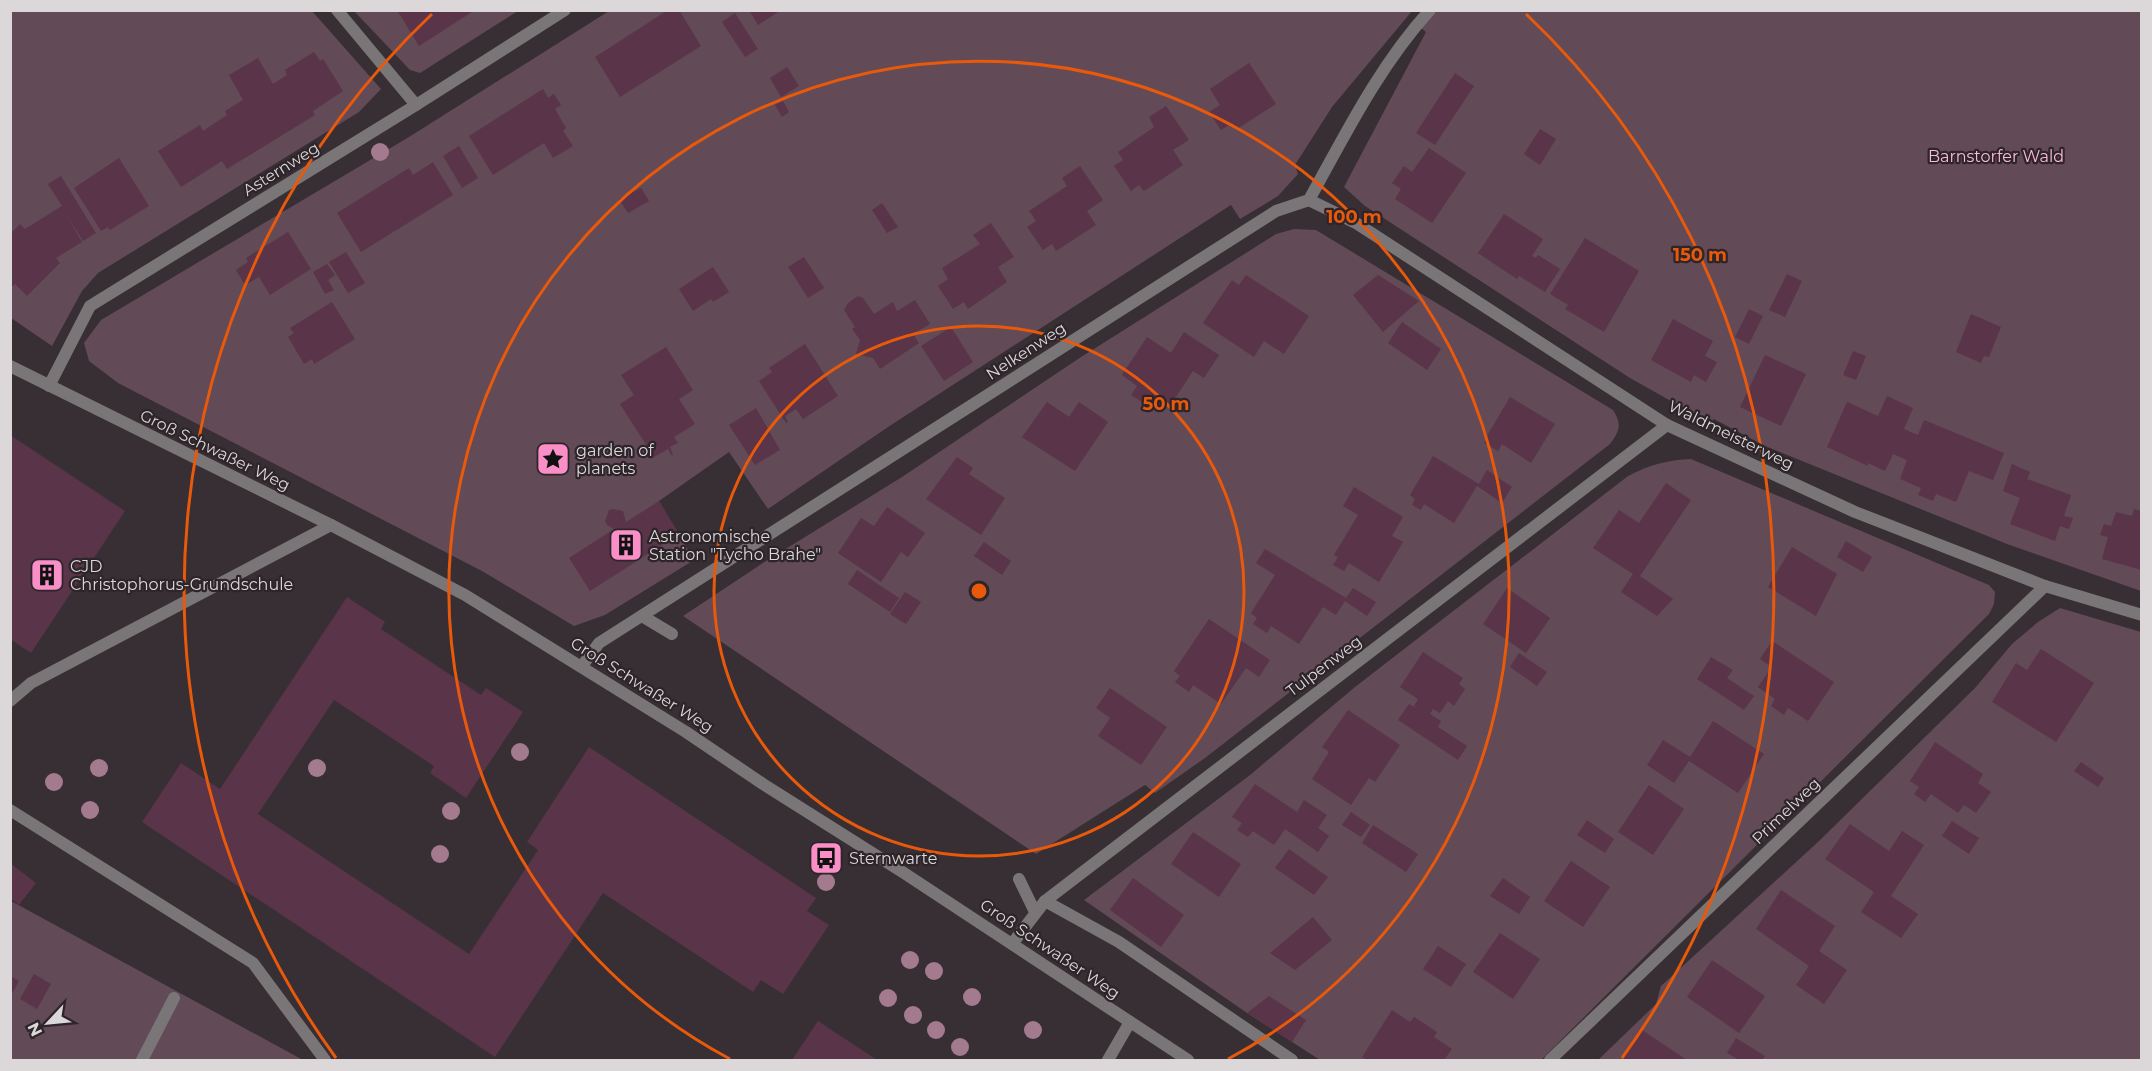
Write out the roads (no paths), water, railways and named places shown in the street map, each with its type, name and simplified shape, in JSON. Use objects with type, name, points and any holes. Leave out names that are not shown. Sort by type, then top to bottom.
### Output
[{"type":"street","points":[[337,10],[416,105]]},
{"type":"street","name":"Asternweg","points":[[49,386],[90,306],[416,105],[565,10]]},
{"type":"street","points":[[1309,200],[1362,103],[1430,10]]},
{"type":"street","name":"Waldmeisterweg","points":[[1309,200],[1356,223],[1667,425],[1855,512],[2045,586],[2142,615]]},
{"type":"street","name":"Nelkenweg","points":[[582,666],[599,643],[1276,211],[1309,200]]},
{"type":"street","name":"Groß Schwaßer Weg","points":[[10,366],[331,525],[465,595],[582,666],[1188,1060]]},
{"type":"street","name":"Tulpenweg","points":[[1012,944],[1045,901],[1667,425]]},
{"type":"street","points":[[10,701],[31,683],[331,525]]},
{"type":"street","name":"Primelweg","points":[[1550,1060],[2045,586]]},
{"type":"street","points":[[642,616],[672,634]]},
{"type":"street","points":[[10,810],[253,963],[325,1060]]},
{"type":"street","points":[[1019,879],[1035,912]]},
{"type":"street","points":[[1045,901],[1119,942],[1292,1060]]},
{"type":"street","points":[[142,1060],[174,998]]},
{"type":"street","points":[[1108,1060],[1130,1022]]},
{"type":"place","name":"garden of planets","points":[[553,459]]},
{"type":"place","name":"Astronomische Station \"Tycho Brahe\"","points":[[626,545]]},
{"type":"place","name":"CJD Christophorus-Grundschule","points":[[47,575]]},
{"type":"place","name":"Sternwarte","points":[[826,858]]},
{"type":"park label","name":"Barnstorfer Wald","points":[[1996,156]]}]
